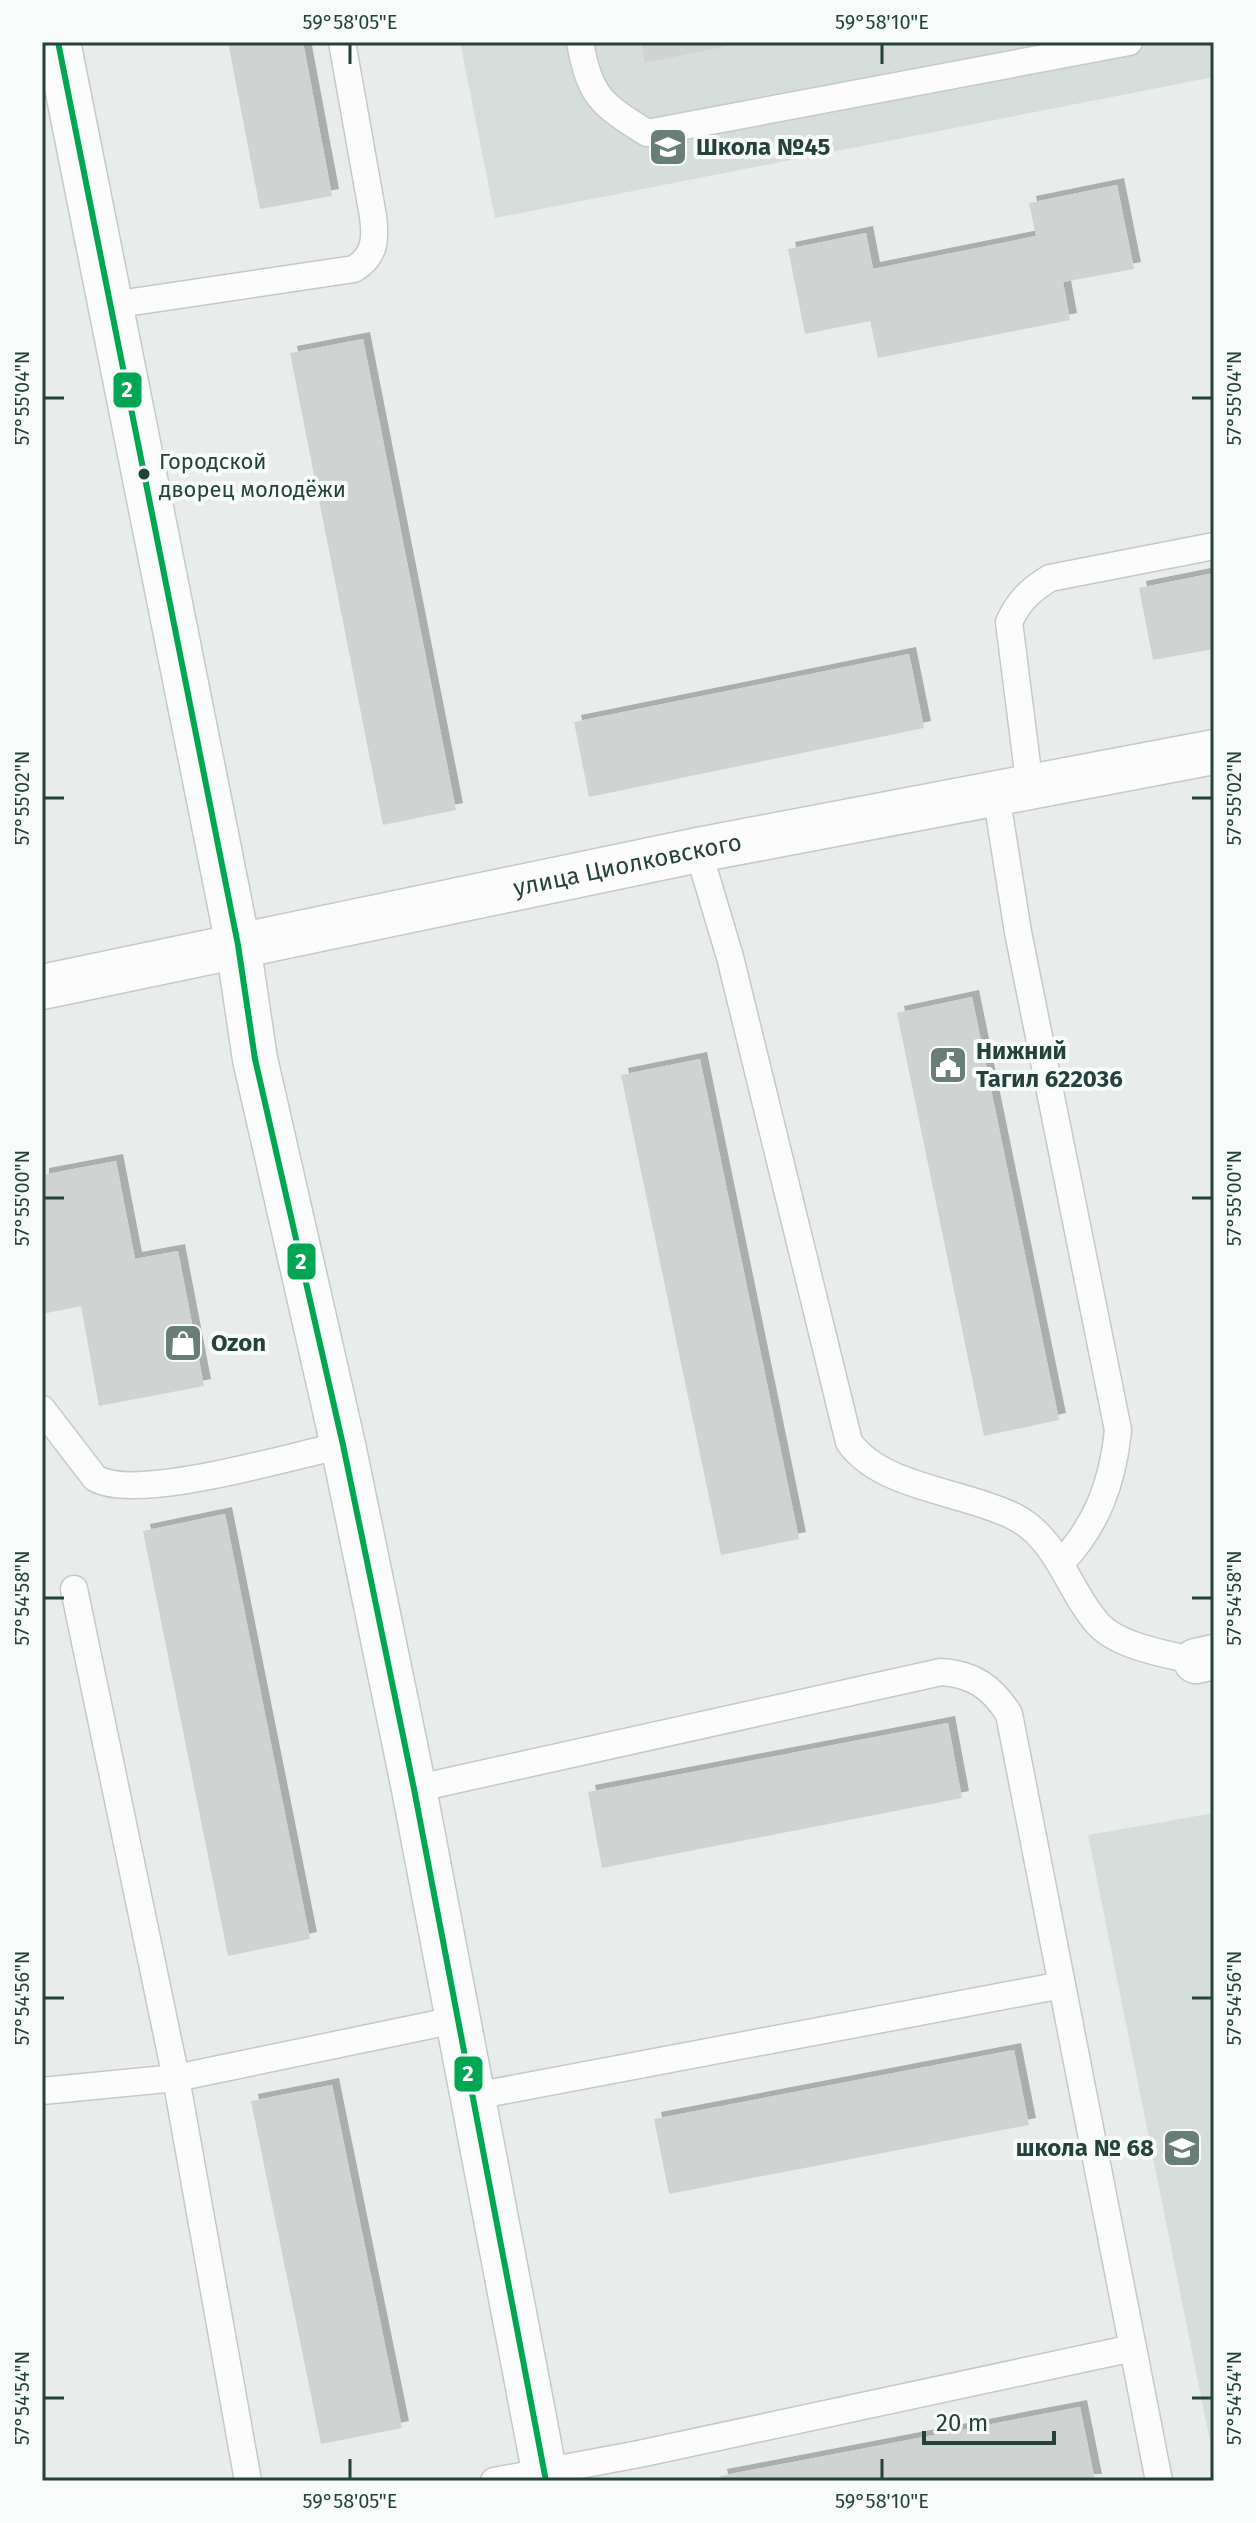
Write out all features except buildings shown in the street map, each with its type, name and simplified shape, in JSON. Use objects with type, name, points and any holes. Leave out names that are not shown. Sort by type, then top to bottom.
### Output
[{"type":"main road","points":[[58,42],[238,945],[255,1059],[343,1445],[414,1789],[475,2096],[545,2477]]},
{"type":"main road","name":"улица Циолковского","points":[[42,987],[698,850],[1214,752]]},
{"type":"lane","points":[[112,305],[354,269],[369,260],[376,239],[342,42]]},
{"type":"lane","points":[[580,42],[586,73],[603,105],[647,133],[1129,42]]},
{"type":"lane","points":[[1061,1563],[1083,1539],[1101,1505],[1114,1466],[1118,1430],[1018,932],[1009,622],[1018,604],[1032,589],[1050,578],[1214,546]]},
{"type":"lane","points":[[698,850],[730,957],[849,1442],[861,1459],[883,1471],[1014,1516],[1044,1538],[1100,1626],[1140,1648],[1205,1659]]},
{"type":"lane","points":[[42,1409],[95,1478],[107,1485],[178,1482],[343,1445]]},
{"type":"lane","points":[[74,1589],[176,2078],[248,2481]]},
{"type":"lane","points":[[414,1789],[941,1672],[962,1674],[996,1694],[1009,1714],[1159,2481]]},
{"type":"lane","points":[[475,2096],[1062,1985]]},
{"type":"lane","points":[[42,2091],[176,2078],[460,2019]]},
{"type":"lane","points":[[494,2481],[545,2477],[1133,2348]]},
{"type":"shaded area","name":"Школа №45","points":[[460,42],[1214,42],[1214,77],[495,218]]},
{"type":"shaded area","name":"школа № 68","points":[[1214,1813],[1214,2461],[1088,1835]]},
{"type":"transit line","name":"2","points":[[58,42],[238,945],[255,1059],[343,1445],[414,1789],[546,2481]]},
{"type":"place","name":"Школа №45","points":[[668,147]]},
{"type":"place","name":"Городской дворец молодёжи","points":[[144,474]]},
{"type":"place","name":"Нижний Тагил 622036","points":[[948,1065]]},
{"type":"place","name":"Ozon","points":[[183,1343]]},
{"type":"place","name":"школа № 68","points":[[1182,2148]]}]
